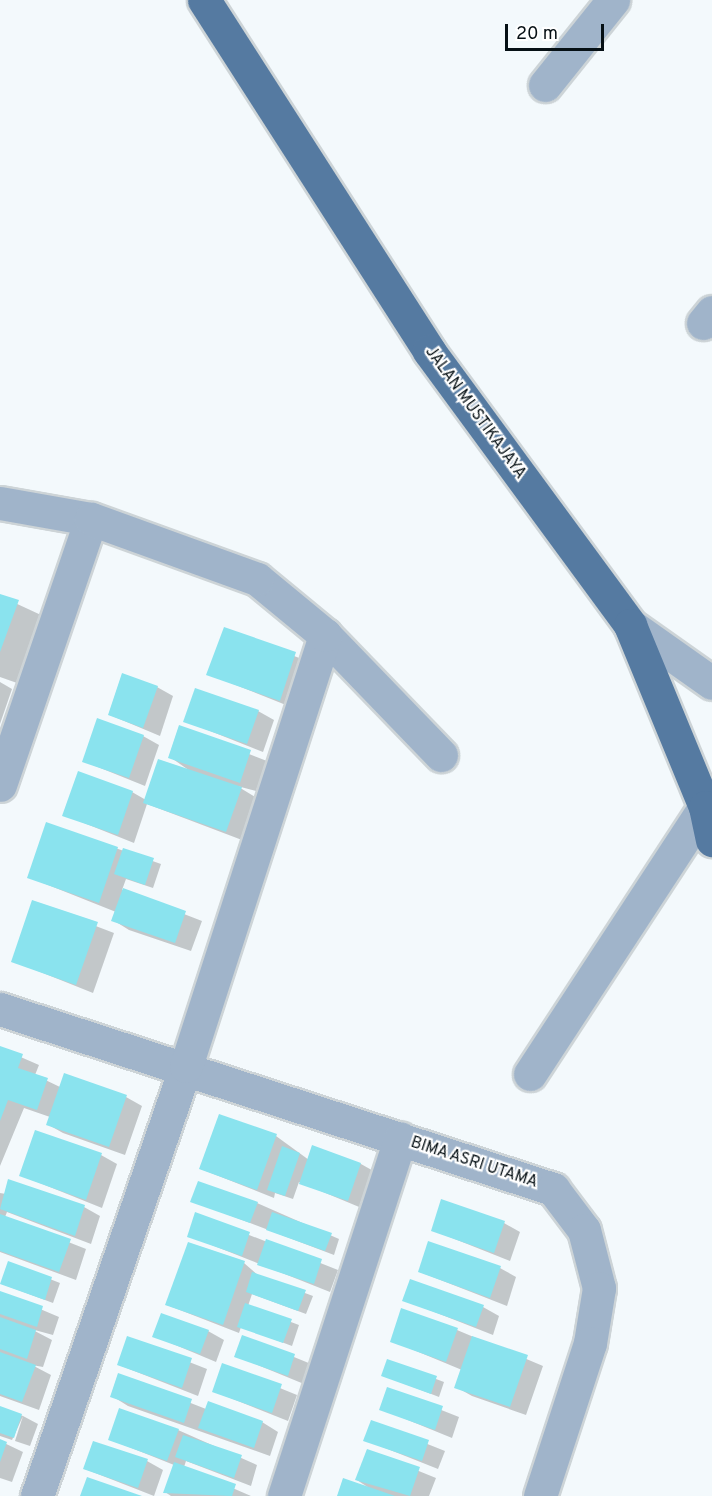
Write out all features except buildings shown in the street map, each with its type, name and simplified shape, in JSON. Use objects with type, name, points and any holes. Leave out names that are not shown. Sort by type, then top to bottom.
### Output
[{"type":"main road","name":"JALAN MUSTIKAJAYA","points":[[204,0],[429,351],[630,625],[705,807],[712,840]]},
{"type":"street","points":[[545,85],[613,0]]},
{"type":"street","points":[[0,503],[91,519],[257,579],[325,635],[441,755]]},
{"type":"street","points":[[0,785],[91,519]]},
{"type":"street","points":[[630,625],[712,683]]},
{"type":"street","points":[[38,1496],[186,1066],[325,635]]},
{"type":"street","points":[[530,1074],[705,807]]},
{"type":"street","name":"BIMA ASRI UTAMA","points":[[0,1009],[186,1066],[553,1189],[584,1230],[597,1299],[590,1343],[540,1496]]},
{"type":"street","points":[[284,1496],[400,1138]]}]
